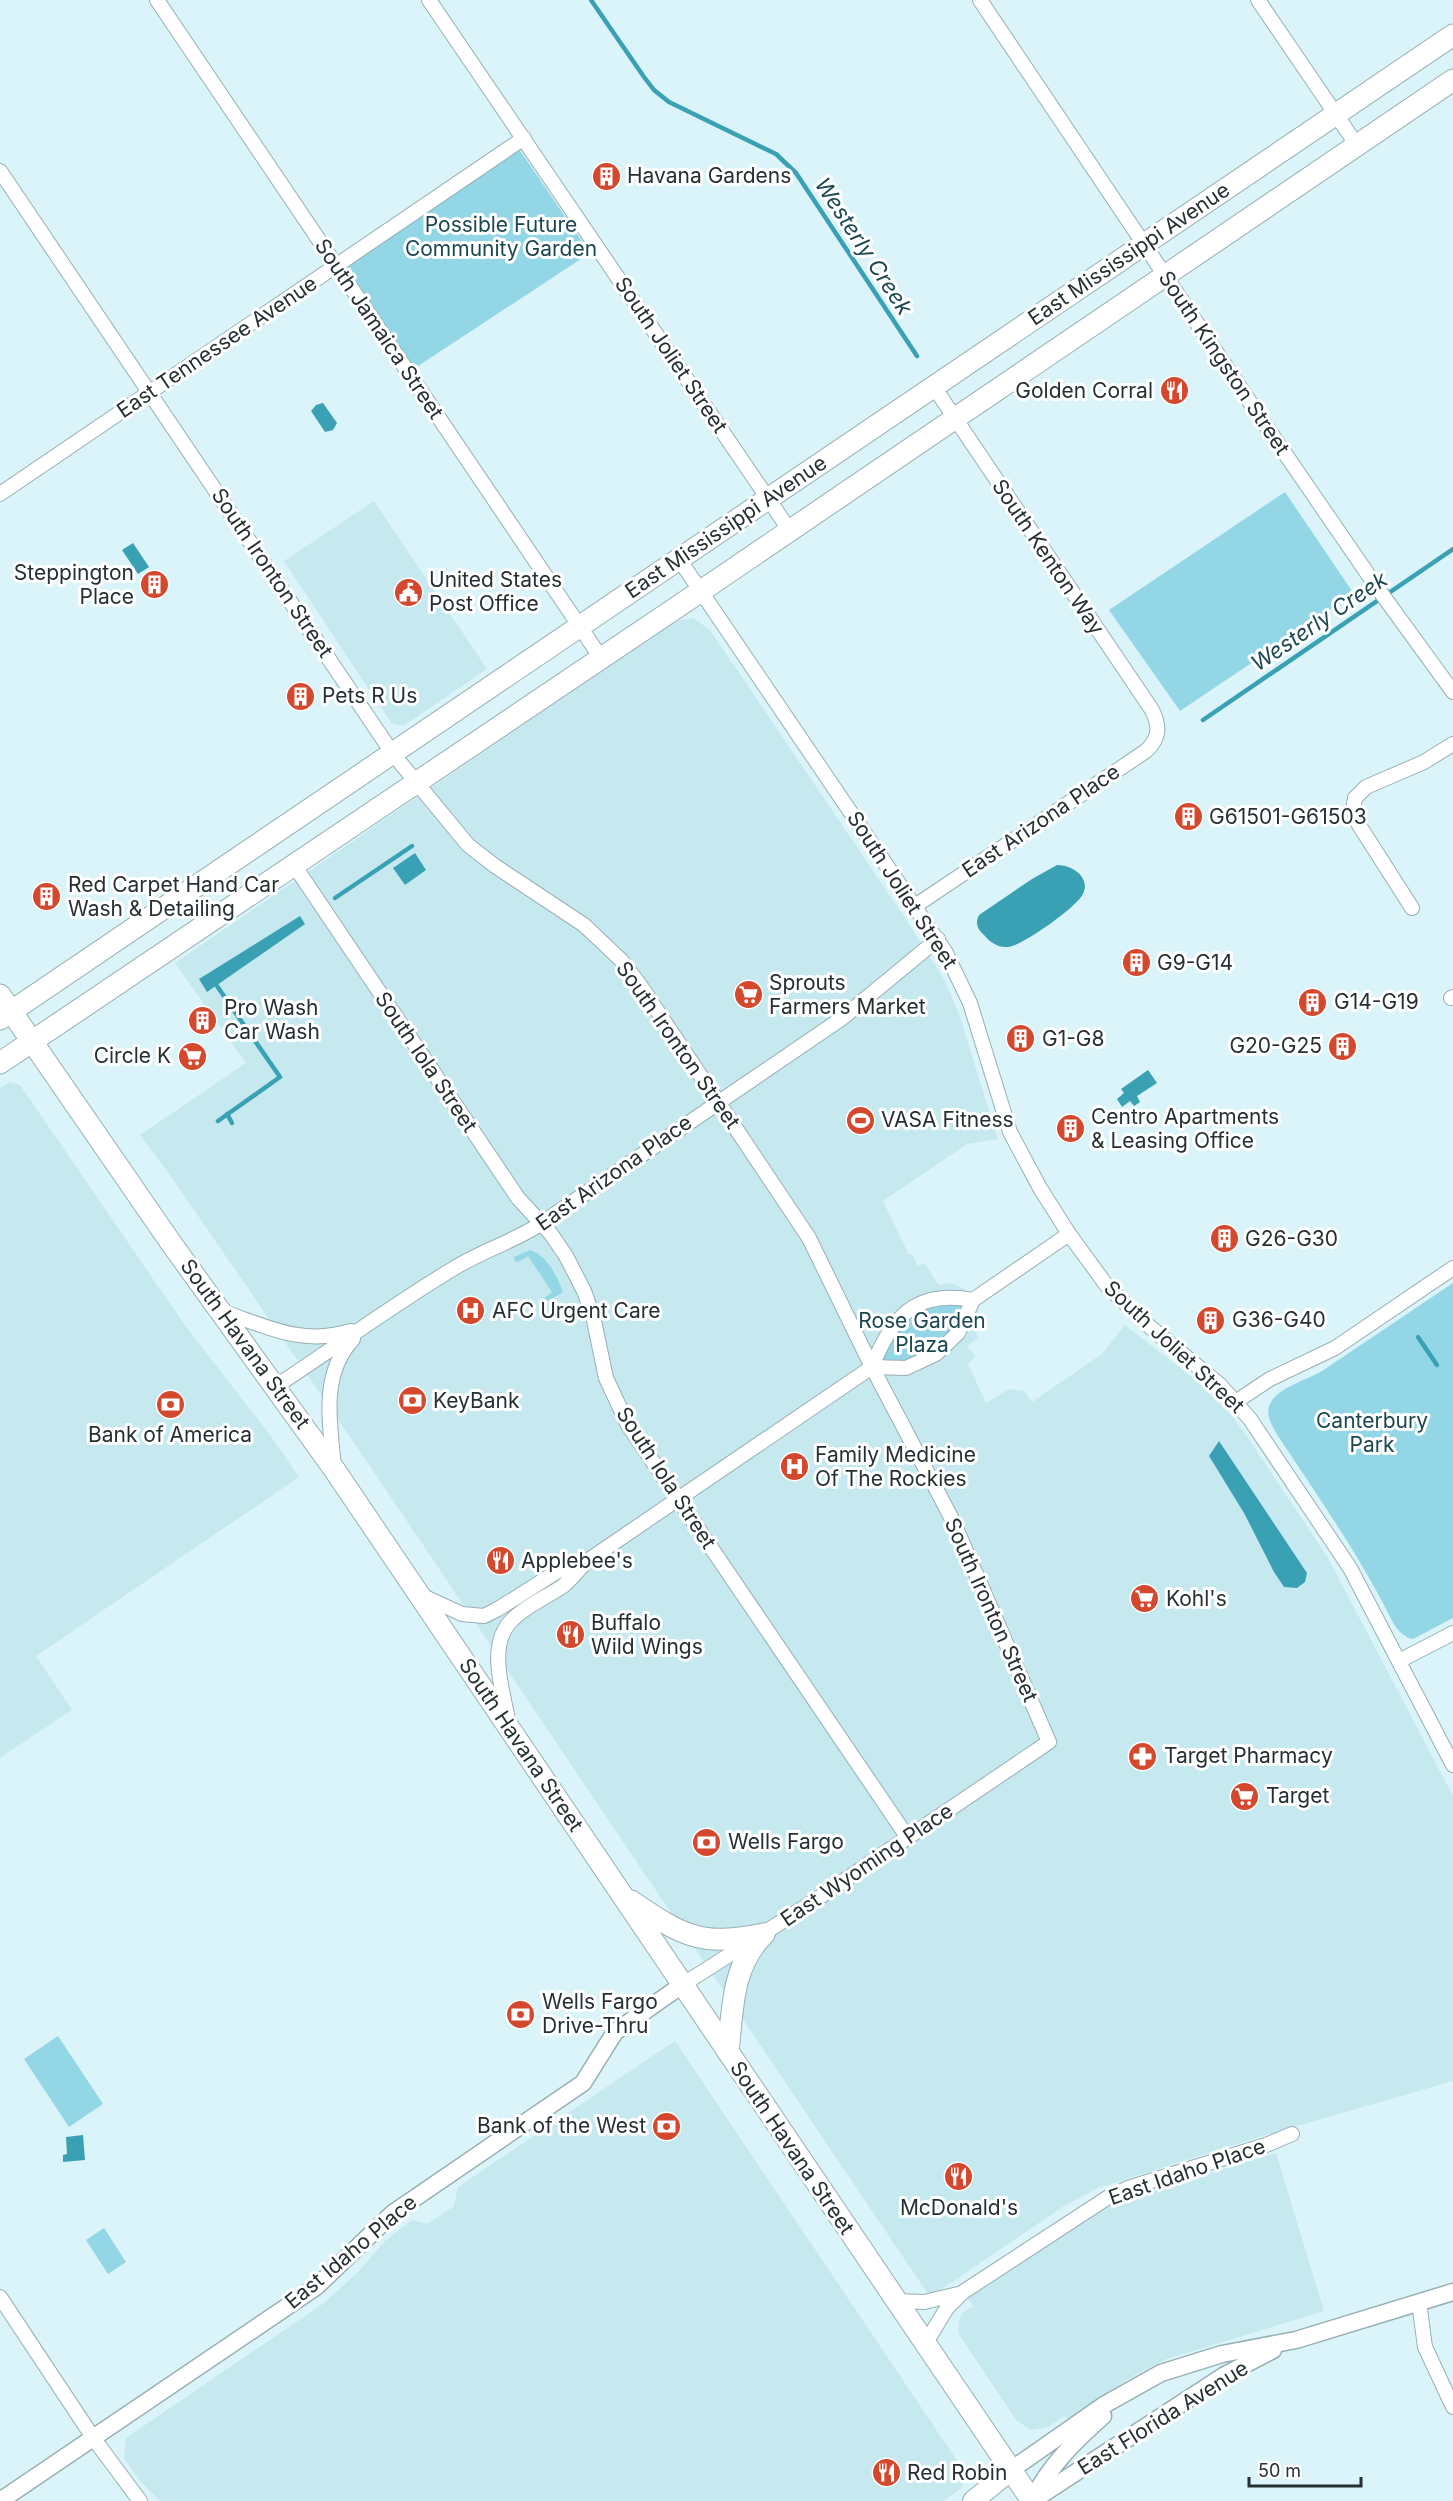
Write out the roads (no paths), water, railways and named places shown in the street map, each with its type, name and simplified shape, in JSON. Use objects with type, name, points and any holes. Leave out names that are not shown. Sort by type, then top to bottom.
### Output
[{"type":"main road","name":"East Mississippi Avenue","points":[[4,1009],[393,754],[1143,243],[1453,35]]},
{"type":"main road","name":"East Mississippi Avenue","points":[[0,1063],[790,531],[1453,80]]},
{"type":"main road","name":"South Havana Street","points":[[4,1009],[31,1041],[334,1468],[1032,2501]]},
{"type":"main road","points":[[623,1896],[676,1929],[706,1940],[728,1940],[764,1934]]},
{"type":"main road","points":[[728,2052],[737,1979],[746,1954],[764,1934]]},
{"type":"main road","name":"East Florida Avenue","points":[[973,2501],[1011,2470]]},
{"type":"street","name":"South Jamaica Street","points":[[157,0],[601,658]]},
{"type":"street","name":"South Joliet Street","points":[[429,0],[790,531]]},
{"type":"street","name":"South Kingston Street","points":[[980,0],[1376,586],[1453,692]]},
{"type":"street","points":[[1258,0],[1356,144]]},
{"type":"street","name":"East Tennessee Avenue","points":[[0,494],[524,138]]},
{"type":"street","name":"South Ironton Street","points":[[0,171],[393,754],[456,833],[475,852],[579,921],[612,950],[640,985],[718,1101],[809,1238],[872,1367],[952,1521],[1049,1742]]},
{"type":"street","name":"South Kenton Way","points":[[934,387],[1152,710],[1158,730]]},
{"type":"street","name":"South Joliet Street","points":[[679,559],[938,939],[968,997],[1010,1132],[1035,1181],[1069,1234],[1100,1277],[1121,1301],[1237,1401],[1345,1559],[1453,1766]]},
{"type":"street","name":"East Arizona Place","points":[[915,906],[1146,751],[1156,740],[1158,730]]},
{"type":"street","points":[[1412,908],[1359,825],[1353,810],[1355,798],[1366,787],[1424,762],[1453,744]]},
{"type":"street","name":"South Iola Street","points":[[294,865],[518,1198],[542,1223],[566,1256],[584,1291],[593,1316],[606,1378],[623,1415],[908,1838]]},
{"type":"street","name":"East Arizona Place","points":[[276,1386],[465,1262],[523,1236],[857,1008],[918,953],[938,939]]},
{"type":"street","points":[[872,1367],[906,1368],[936,1354],[958,1333],[973,1300],[1069,1234]]},
{"type":"street","points":[[1237,1401],[1270,1378],[1335,1348],[1453,1268]]},
{"type":"street","points":[[509,1726],[498,1657],[504,1630],[514,1617],[569,1581],[583,1564],[872,1367],[888,1330],[902,1315],[921,1304],[938,1298],[950,1296],[973,1300]]},
{"type":"street","points":[[221,1311],[275,1330],[310,1338],[327,1338],[365,1327]]},
{"type":"street","points":[[334,1468],[330,1382],[342,1353],[365,1327]]},
{"type":"street","points":[[418,1592],[455,1612],[469,1616],[484,1616],[498,1610],[558,1571],[583,1564]]},
{"type":"street","points":[[1399,1661],[1453,1633]]},
{"type":"street","name":"East Wyoming Place","points":[[682,1985],[764,1934],[1049,1742]]},
{"type":"street","name":"East Idaho Place","points":[[0,2501],[310,2291],[333,2273],[393,2213],[583,2083],[615,2032],[682,1985]]},
{"type":"street","name":"East Idaho Place","points":[[925,2344],[947,2308],[963,2292],[1107,2198],[1128,2188],[1266,2145],[1292,2134]]},
{"type":"street","name":"East Idaho Place","points":[[896,2301],[924,2302],[963,2292]]},
{"type":"street","name":"East Florida Avenue","points":[[1011,2470],[1104,2405],[1161,2373],[1222,2354],[1296,2340],[1453,2292]]},
{"type":"street","points":[[0,2297],[94,2439],[140,2501]]},
{"type":"street","points":[[1419,2302],[1425,2347],[1453,2407]]},
{"type":"street","name":"East Florida Avenue","points":[[1032,2501],[1225,2375],[1296,2340]]},
{"type":"street","points":[[1032,2501],[1048,2473],[1072,2444],[1109,2411],[1161,2373]]},
{"type":"waterway","name":"Westerly Creek","points":[[591,0],[654,90],[669,102],[776,154],[796,173],[917,356]]},
{"type":"waterway","name":"Westerly Creek","points":[[1203,720],[1453,549]]},
{"type":"waterway","points":[[335,898],[412,846]]},
{"type":"waterway","points":[[217,986],[280,1077],[218,1121]]},
{"type":"waterway","points":[[227,1114],[232,1123]]},
{"type":"waterway","points":[[1418,1337],[1437,1365]]},
{"type":"place","name":"Havana Gardens","points":[[606,176]]},
{"type":"place","name":"Golden Corral","points":[[1174,391]]},
{"type":"place","name":"Steppington Place","points":[[155,585]]},
{"type":"place","name":"United States Post Office","points":[[408,592]]},
{"type":"place","name":"Pets R Us","points":[[301,696]]},
{"type":"place","name":"G61501-G61503","points":[[1188,817]]},
{"type":"place","name":"Red Carpet Hand Car Wash & Detailing","points":[[47,897]]},
{"type":"place","name":"G9-G14","points":[[1136,963]]},
{"type":"place","name":"Sprouts Farmers Market","points":[[748,995]]},
{"type":"place","name":"G14-G19","points":[[1313,1002]]},
{"type":"place","name":"Pro Wash Car Wash","points":[[203,1020]]},
{"type":"place","name":"G1-G8","points":[[1021,1039]]},
{"type":"place","name":"G20-G25","points":[[1343,1046]]},
{"type":"place","name":"Circle K","points":[[192,1056]]},
{"type":"place","name":"VASA Fitness","points":[[860,1120]]},
{"type":"place","name":"Centro Apartments & Leasing Office","points":[[1070,1129]]},
{"type":"place","name":"G26-G30","points":[[1224,1239]]},
{"type":"place","name":"AFC Urgent Care","points":[[471,1311]]},
{"type":"place","name":"G36-G40","points":[[1211,1320]]},
{"type":"place","name":"KeyBank","points":[[412,1401]]},
{"type":"place","name":"Bank of America","points":[[170,1404]]},
{"type":"place","name":"Family Medicine Of The Rockies","points":[[794,1467]]},
{"type":"place","name":"Applebee's","points":[[500,1561]]},
{"type":"place","name":"Kohl's","points":[[1145,1599]]},
{"type":"place","name":"Buffalo Wild Wings","points":[[570,1635]]},
{"type":"place","name":"Target Pharmacy","points":[[1143,1756]]},
{"type":"place","name":"Target","points":[[1245,1796]]},
{"type":"place","name":"Wells Fargo","points":[[707,1842]]},
{"type":"place","name":"Wells Fargo Drive-Thru","points":[[521,2014]]},
{"type":"place","name":"Bank of the West","points":[[667,2126]]},
{"type":"place","name":"McDonald's","points":[[959,2177]]},
{"type":"place","name":"Red Robin","points":[[886,2473]]},
{"type":"park label","name":"Possible Future Community Garden","points":[[501,237]]},
{"type":"park label","name":"Rose Garden Plaza","points":[[922,1333]]},
{"type":"park label","name":"Canterbury Park","points":[[1372,1433]]}]
